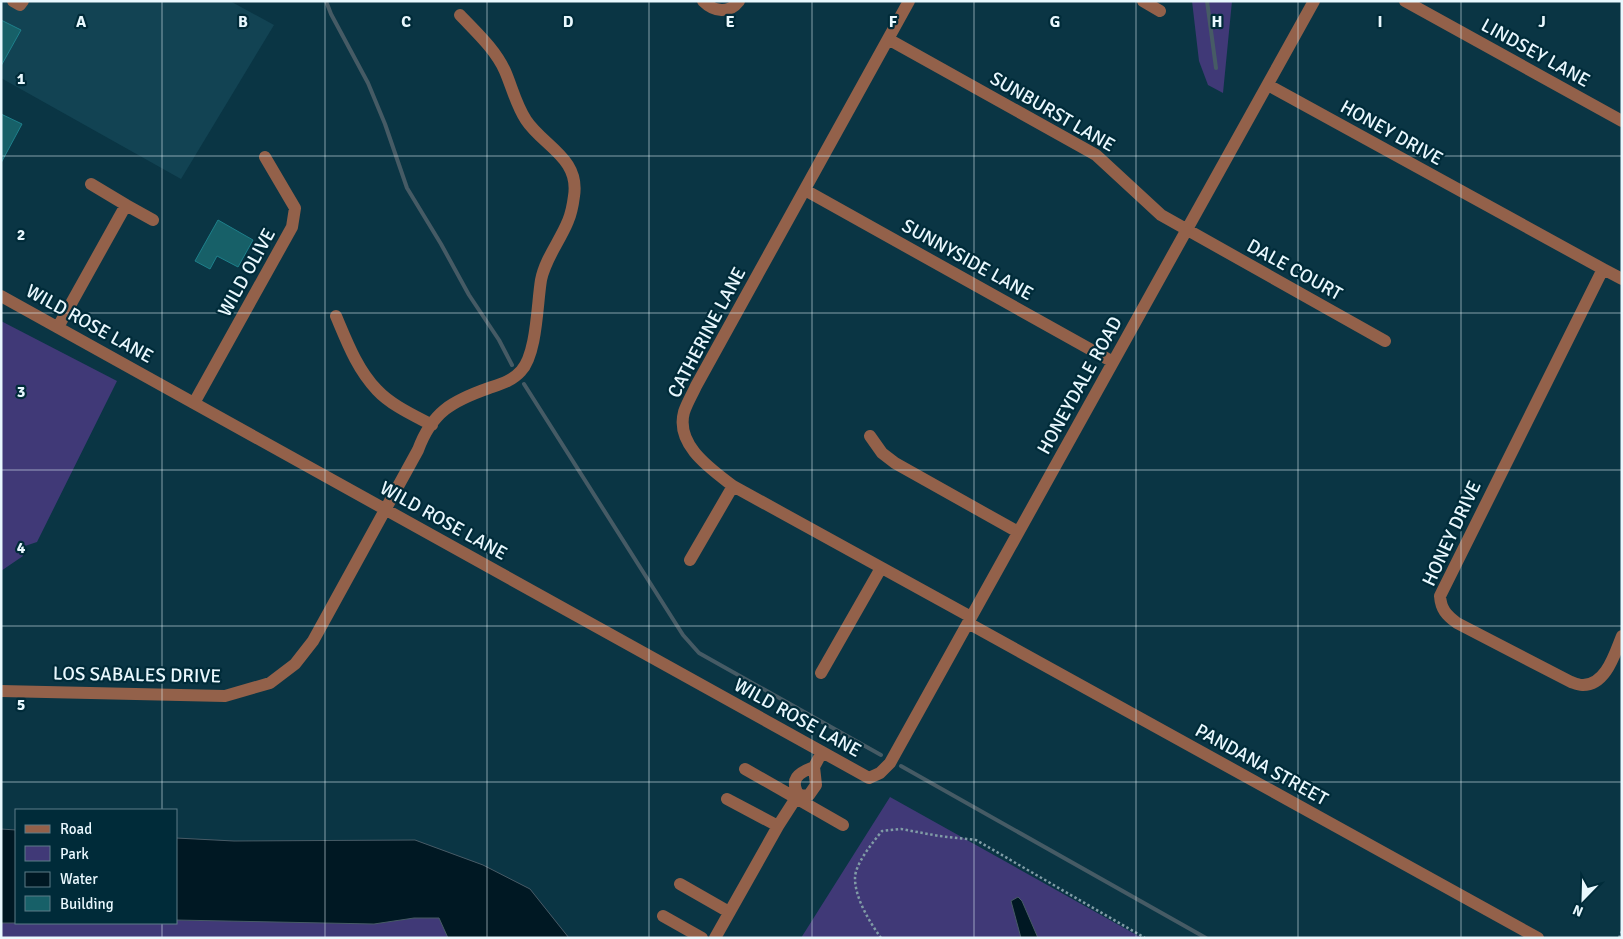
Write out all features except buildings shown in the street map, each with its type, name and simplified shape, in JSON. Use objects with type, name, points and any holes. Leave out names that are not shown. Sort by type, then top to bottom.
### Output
[{"type":"street","points":[[13,1],[20,5],[23,1]]},
{"type":"street","points":[[703,1],[708,6],[722,10],[730,9],[739,1]]},
{"type":"street","name":"CATHERINE LANE","points":[[909,1],[696,386],[684,413],[683,426],[687,439],[702,463],[733,486],[881,568],[969,620]]},
{"type":"street","points":[[1143,1],[1160,11]]},
{"type":"street","name":"HONEYDALE ROAD","points":[[868,778],[880,773],[890,763],[1314,1]]},
{"type":"street","name":"LINDSEY LANE","points":[[1405,1],[1622,121]]},
{"type":"street","name":"LOS SABALES DRIVE","points":[[1,691],[225,696],[270,683],[295,664],[313,641],[418,450],[424,433],[447,407],[468,395],[505,383],[516,377],[524,369],[530,358],[545,267],[568,221],[575,184],[567,162],[526,120],[499,59],[460,16]]},
{"type":"street","name":"SUNBURST LANE","points":[[888,39],[1096,155],[1161,215],[1186,231]]},
{"type":"street","name":"HONEY DRIVE","points":[[1268,85],[1622,279]]},
{"type":"street","name":"WILD OLIVE","points":[[194,403],[292,227],[295,208],[265,156]]},
{"type":"street","points":[[91,184],[153,220]]},
{"type":"street","name":"SUNNYSIDE LANE","points":[[805,190],[1113,362]]},
{"type":"street","points":[[58,327],[126,205]]},
{"type":"street","name":"DALE COURT","points":[[1186,231],[1385,341]]},
{"type":"street","name":"HONEY DRIVE","points":[[1603,269],[1440,596],[1440,606],[1457,623],[1571,682],[1582,685],[1592,684],[1604,674],[1622,636]]},
{"type":"street","name":"WILD ROSE LANE","points":[[1,296],[868,778]]},
{"type":"street","points":[[336,316],[353,357],[377,391],[405,410],[432,424]]},
{"type":"street","points":[[870,436],[882,453],[895,463],[1018,532]]},
{"type":"street","points":[[690,560],[733,486]]},
{"type":"street","points":[[821,673],[881,568]]},
{"type":"street","name":"PANDANA STREET","points":[[969,620],[1538,938]]},
{"type":"street","points":[[714,938],[778,826],[798,797],[810,795],[816,784],[814,767],[822,752]]},
{"type":"street","points":[[798,797],[793,786],[800,772],[814,767]]},
{"type":"street","points":[[745,769],[798,797],[843,825]]},
{"type":"street","points":[[727,799],[778,826]]},
{"type":"street","points":[[680,884],[729,912]]},
{"type":"street","points":[[663,916],[702,938]]},
{"type":"path","points":[[881,938],[864,909],[858,893],[855,876],[869,846],[882,832],[901,829],[976,840],[1145,938]]},
{"type":"path","points":[[1619,938],[1622,931]]},
{"type":"shaded area","points":[[1,1],[230,1],[274,25],[181,179],[1,78]]},
{"type":"green space","points":[[1192,1],[1232,1],[1223,93],[1208,85],[1199,61]]},
{"type":"green space","points":[[1,321],[117,381],[37,542],[22,547],[23,556],[1,571]]},
{"type":"green space","points":[[890,797],[1142,938],[801,938]]},
{"type":"green space","points":[[1,829],[15,830],[15,924],[178,924],[178,838],[234,841],[415,840],[483,865],[530,889],[569,938],[1,938]]},
{"type":"water","points":[[1,829],[15,830],[15,923],[1,923]]},
{"type":"water","points":[[178,838],[234,841],[415,840],[483,865],[530,889],[569,938],[448,938],[439,918],[414,918],[374,924],[178,920]]},
{"type":"water","points":[[1018,897],[1022,901],[1038,938],[1021,938],[1011,901]]},
{"type":"waterway","points":[[326,1],[368,83],[385,124],[407,188],[469,295],[499,340],[512,365]]},
{"type":"waterway","points":[[1207,1],[1216,68]]},
{"type":"waterway","points":[[524,384],[683,635],[699,653],[881,755]]},
{"type":"waterway","points":[[901,766],[1206,938]]}]
